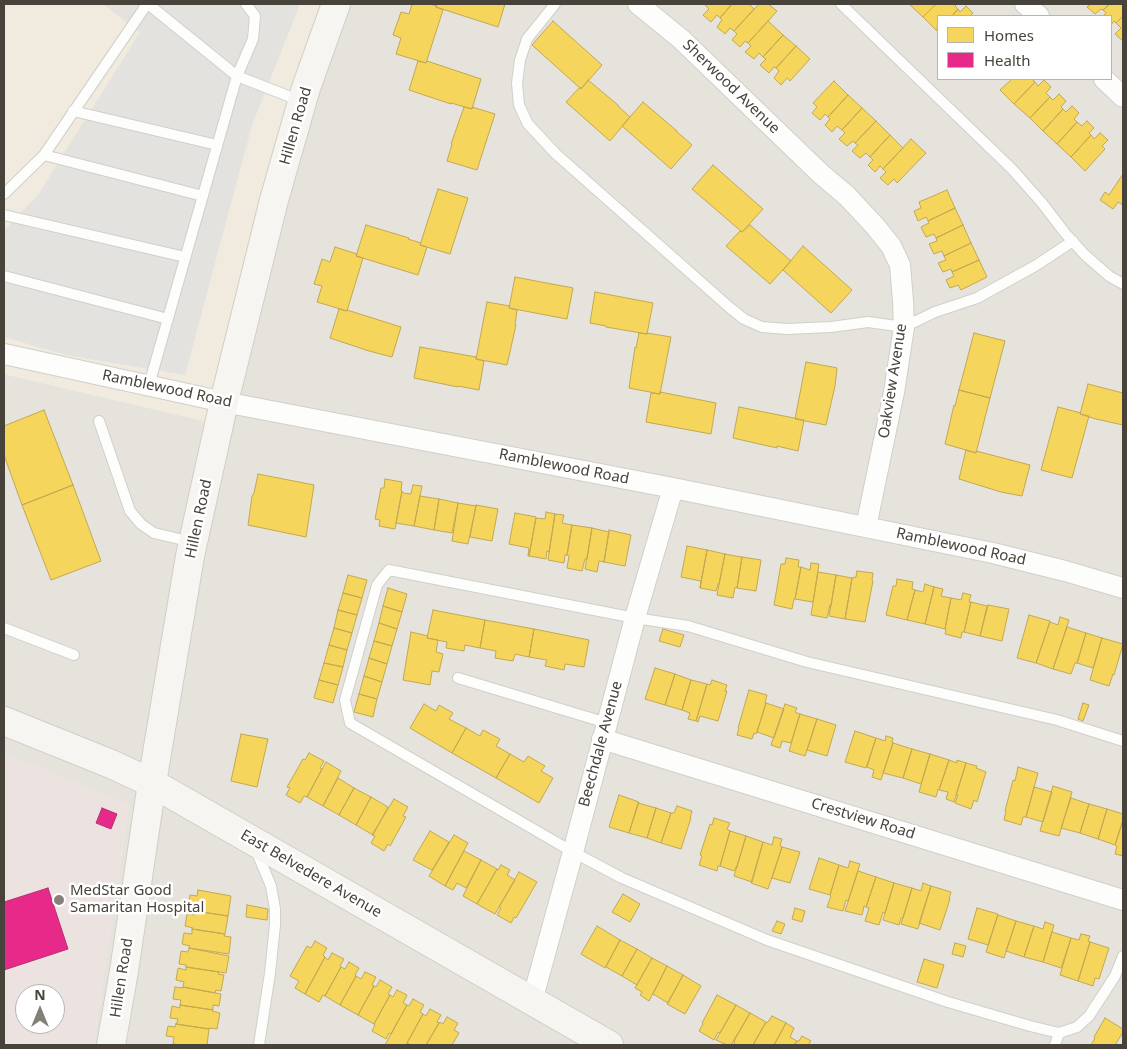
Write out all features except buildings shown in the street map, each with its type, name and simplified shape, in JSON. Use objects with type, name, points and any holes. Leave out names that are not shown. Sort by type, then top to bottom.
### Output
[{"type":"street","name":"Hillen Road","points":[[111,1045],[152,783],[193,543],[224,402],[274,200],[306,88],[336,4]]},
{"type":"street","name":"Sherwood Avenue","points":[[638,4],[681,39],[821,174]]},
{"type":"street","points":[[1026,4],[1038,15]]},
{"type":"street","points":[[1105,80],[1123,97]]},
{"type":"street","name":"Oakview Avenue","points":[[821,174],[847,196],[875,226],[891,246],[900,265],[904,301],[904,327],[894,392],[866,527]]},
{"type":"street","name":"Ramblewood Road","points":[[4,354],[224,402],[672,488],[993,553],[1066,570],[1123,588]]},
{"type":"street","name":"Beechdale Avenue","points":[[532,1001],[604,731],[672,488]]},
{"type":"street","name":"East Belvedere Avenue","points":[[4,721],[152,783],[609,1045]]},
{"type":"street","name":"Crestview Road","points":[[604,731],[1123,900]]},
{"type":"lane","points":[[4,194],[44,155],[148,4],[237,76],[302,102]]},
{"type":"lane","points":[[149,385],[237,76],[253,39],[254,16],[246,4]]},
{"type":"lane","points":[[555,4],[527,39],[520,60],[517,84],[519,105],[528,124],[556,154],[744,319],[762,327],[787,329],[830,327],[868,322],[904,327],[935,312],[977,298],[1035,266],[1073,241]]},
{"type":"lane","points":[[841,4],[1012,169],[1084,255],[1109,276],[1123,284]]},
{"type":"lane","points":[[74,111],[217,145]]},
{"type":"lane","points":[[44,155],[203,196]]},
{"type":"lane","points":[[4,215],[185,257]]},
{"type":"lane","points":[[4,276],[168,319]]},
{"type":"lane","points":[[99,421],[130,511],[141,524],[154,533],[193,543]]},
{"type":"lane","points":[[1123,741],[1057,720],[807,662],[688,626],[635,618],[389,570],[377,585],[345,700],[350,723],[573,852],[622,878],[767,940],[948,1002],[1059,1033],[1077,1027],[1088,1016],[1115,976],[1123,956]]},
{"type":"lane","points":[[4,628],[74,655]]},
{"type":"lane","points":[[458,678],[604,731]]},
{"type":"lane","points":[[253,841],[270,886],[275,909],[270,973],[259,1045]]},
{"type":"lane","points":[[1055,1045],[1059,1033]]},
{"type":"shaded area","points":[[4,4],[345,4],[221,425],[4,374]]},
{"type":"shaded area","points":[[103,4],[300,4],[252,125],[185,375],[66,355],[4,337],[4,231],[38,195],[140,32]]},
{"type":"shaded area","points":[[345,4],[1123,4],[1123,1045],[93,1045],[129,805],[4,754],[4,374],[221,425]]},
{"type":"shaded area","name":"MedStar Good Samaritan Hospital","points":[[4,754],[129,805],[93,1045],[4,1045]]},
{"type":"place","name":"MedStar Good Samaritan Hospital","points":[[59,900]]}]
